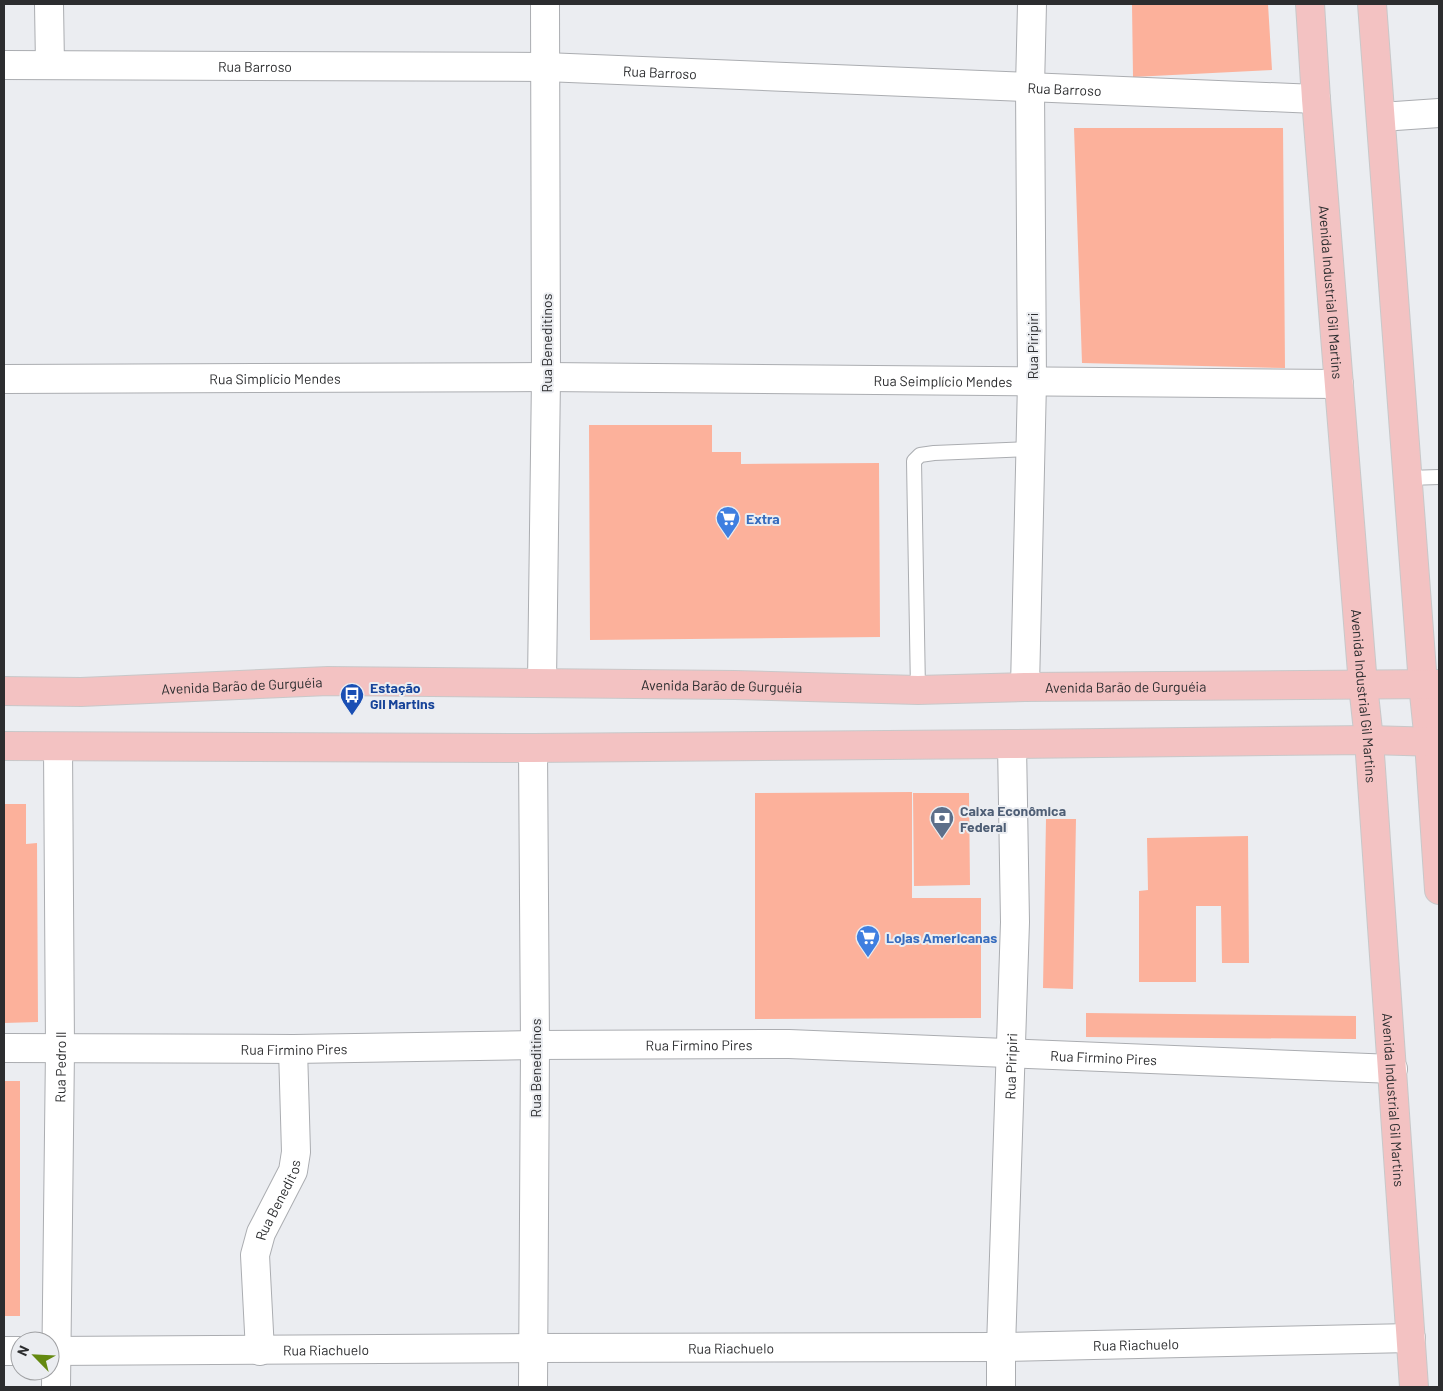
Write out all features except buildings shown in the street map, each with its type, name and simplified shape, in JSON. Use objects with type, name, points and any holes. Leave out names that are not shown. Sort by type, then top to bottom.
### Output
[{"type":"main road","name":"Avenida Industrial Gil Martins","points":[[1310,4],[1316,99],[1369,740],[1414,1387]]},
{"type":"main road","points":[[1372,4],[1408,478],[1431,684],[1439,890]]},
{"type":"main road","name":"Avenida Barão de Gurguéia","points":[[4,691],[81,692],[328,681],[918,690],[1025,687],[1431,684]]},
{"type":"main road","points":[[4,746],[533,748],[1369,740],[1434,742]]},
{"type":"street","points":[[49,4],[50,64]]},
{"type":"street","name":"Rua Beneditinos","points":[[542,683],[546,378],[545,4]]},
{"type":"street","name":"Rua Piripiri","points":[[1025,687],[1032,382],[1030,87],[1032,4]]},
{"type":"street","name":"Rua Barroso","points":[[4,65],[545,67],[1316,99]]},
{"type":"street","points":[[1381,116],[1439,113]]},
{"type":"street","name":"Rua Simplício Mendes","points":[[4,379],[546,378]]},
{"type":"street","name":"Rua Seimplício Mendes","points":[[546,378],[1339,384]]},
{"type":"street","name":"Rua Piripiri","points":[[1002,1387],[1001,1347],[1016,922],[1012,744]]},
{"type":"street","name":"Rua Pedro ll","points":[[53,1331],[60,1049],[58,747]]},
{"type":"street","name":"Rua Beneditinos","points":[[533,748],[535,1045],[533,1387]]},
{"type":"street","name":"Rua Firmino Pires","points":[[4,1048],[293,1049],[535,1045],[789,1044],[1393,1069]]},
{"type":"street","name":"Rua Beneditos","points":[[260,1351],[254,1255],[261,1233],[293,1170],[296,1152],[293,1049]]},
{"type":"street","name":"Rua Riachuelo","points":[[60,1351],[1001,1347],[1412,1338]]},
{"type":"lane","points":[[918,690],[914,462],[920,455],[934,453],[1030,449]]},
{"type":"lane","points":[[1408,478],[1439,477]]},
{"type":"place","name":"Extra","points":[[728,539]]},
{"type":"place","name":"Estação Gil Martins","points":[[352,716]]},
{"type":"place","name":"Caixa Econômica Federal","points":[[942,839]]},
{"type":"place","name":"Lojas Americanas","points":[[868,958]]}]
